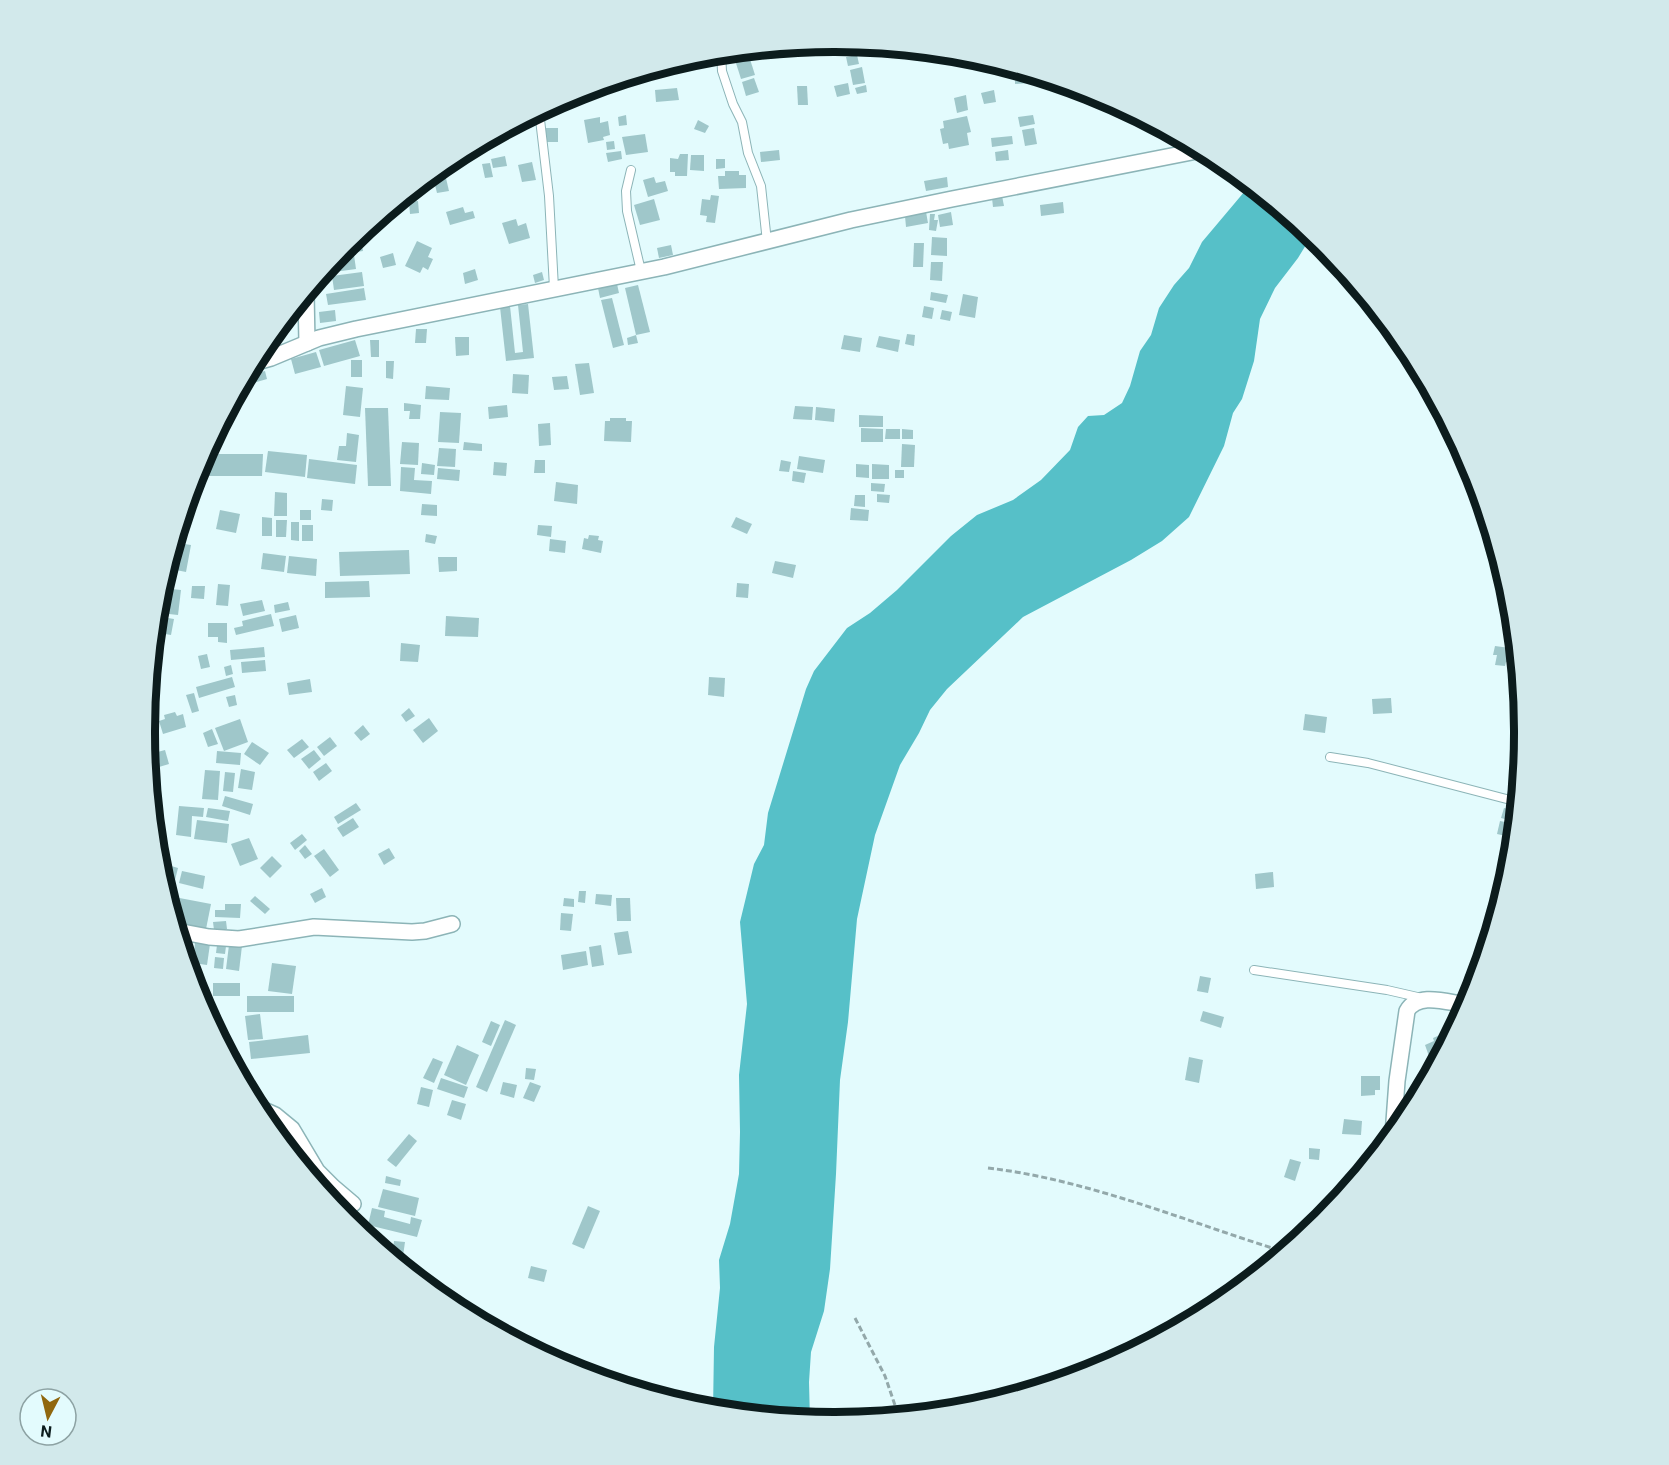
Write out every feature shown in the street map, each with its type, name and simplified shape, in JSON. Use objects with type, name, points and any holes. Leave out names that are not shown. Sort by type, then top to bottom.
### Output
[{"type":"street","points":[[266,359],[307,343],[356,329],[641,271],[940,201],[1189,153]]},
{"type":"street","points":[[306,305],[307,343]]},
{"type":"street","points":[[185,933],[239,939],[314,927],[412,932],[452,924]]},
{"type":"street","points":[[1394,1118],[1397,1081],[1407,1011],[1410,1005],[1417,1000],[1458,1004]]},
{"type":"street","points":[[272,1115],[292,1129],[317,1171],[353,1203]]},
{"type":"lane","points":[[722,62],[722,71],[733,104],[742,122],[748,153],[761,186],[767,242]]},
{"type":"lane","points":[[540,120],[549,195],[554,288]]},
{"type":"lane","points":[[631,170],[626,201],[641,271]]},
{"type":"lane","points":[[1330,757],[1368,763],[1511,800]]},
{"type":"lane","points":[[1254,970],[1387,990],[1426,1000]]},
{"type":"path","points":[[988,1168],[1036,1176],[1104,1193],[1276,1249]]},
{"type":"path","points":[[855,1318],[885,1376],[896,1409]]},
{"type":"water","points":[[1245,191],[1283,221],[1307,244],[1275,288],[1260,319],[1254,361],[1242,399],[1233,413],[1224,446],[1189,517],[1162,541],[1131,560],[1023,617],[947,689],[930,710],[900,765],[875,835],[857,919],[848,1022],[840,1080],[830,1269],[824,1311],[811,1352],[810,1411],[746,1407],[713,1401],[714,1347],[720,1288],[719,1260],[730,1224],[739,1174],[739,1075],[747,1004],[740,922],[754,864],[764,845],[768,813],[806,689],[814,671],[847,628],[870,613],[897,590],[951,536],[977,515],[1013,500],[1041,480],[1070,450],[1078,427],[1088,416],[1104,415],[1122,403],[1130,386],[1140,351],[1151,335],[1159,308],[1189,268],[1202,242]]},
{"type":"building","points":[[857,55],[859,64],[848,66],[846,57]]},
{"type":"building","points":[[750,58],[755,75],[741,79],[735,60]]},
{"type":"building","points":[[862,67],[865,83],[853,85],[850,70]]},
{"type":"building","points":[[754,78],[759,92],[746,96],[742,82]]},
{"type":"building","points":[[1015,78],[1029,82],[1029,83],[1015,84]]},
{"type":"building","points":[[848,83],[850,94],[837,97],[834,86]]},
{"type":"building","points":[[866,85],[867,92],[857,94],[855,88]]},
{"type":"building","points":[[797,86],[807,86],[808,105],[798,105]]},
{"type":"building","points":[[677,88],[679,100],[656,102],[655,90]]},
{"type":"building","points":[[994,90],[996,102],[984,104],[981,93]]},
{"type":"building","points":[[966,95],[968,110],[957,113],[954,98]]},
{"type":"building","points":[[626,115],[627,125],[619,126],[618,117]]},
{"type":"building","points":[[1033,115],[1035,124],[1020,127],[1018,117]]},
{"type":"building","points":[[967,116],[971,132],[967,133],[969,145],[949,149],[948,143],[943,144],[940,129],[944,128],[943,121]]},
{"type":"building","points":[[600,117],[600,123],[608,121],[610,135],[603,137],[604,140],[588,143],[584,120]]},
{"type":"building","points":[[698,120],[709,126],[705,133],[694,129]]},
{"type":"building","points":[[546,128],[558,128],[558,142],[546,142]]},
{"type":"building","points":[[1034,128],[1037,144],[1025,146],[1022,130]]},
{"type":"building","points":[[645,134],[648,152],[626,155],[622,137]]},
{"type":"building","points":[[1012,136],[1013,144],[992,147],[991,138]]},
{"type":"building","points":[[614,141],[615,149],[607,150],[606,142]]},
{"type":"building","points":[[779,150],[780,160],[761,162],[760,152]]},
{"type":"building","points":[[1008,150],[1009,160],[996,161],[995,152]]},
{"type":"building","points":[[621,151],[622,159],[608,162],[606,153]]},
{"type":"building","points":[[680,154],[688,154],[687,176],[675,176],[675,172],[670,172],[670,158],[678,159]]},
{"type":"building","points":[[691,155],[704,155],[704,171],[690,170]]},
{"type":"building","points":[[505,156],[507,166],[493,168],[491,159]]},
{"type":"building","points":[[716,159],[725,159],[725,168],[716,169]]},
{"type":"building","points":[[532,162],[536,180],[522,182],[518,165]]},
{"type":"building","points":[[490,163],[493,177],[485,178],[482,164]]},
{"type":"building","points":[[725,171],[739,171],[739,175],[746,175],[746,188],[719,189],[718,176],[725,176]]},
{"type":"building","points":[[445,175],[449,191],[437,193],[435,183]]},
{"type":"building","points":[[654,177],[656,183],[665,181],[668,191],[648,197],[643,180]]},
{"type":"building","points":[[947,177],[948,187],[926,191],[924,181]]},
{"type":"building","points":[[711,195],[719,196],[715,223],[706,222],[707,216],[700,215],[702,199],[710,200]]},
{"type":"building","points":[[1002,196],[1004,206],[993,207],[992,198]]},
{"type":"building","points":[[654,199],[660,220],[640,225],[634,205]]},
{"type":"building","points":[[418,201],[419,213],[410,214],[410,202]]},
{"type":"building","points":[[1063,202],[1064,213],[1041,216],[1040,205]]},
{"type":"building","points":[[463,207],[465,213],[473,211],[475,218],[450,225],[446,212]]},
{"type":"building","points":[[926,212],[928,223],[906,227],[905,216]]},
{"type":"building","points":[[951,212],[953,225],[940,227],[938,215]]},
{"type":"building","points":[[930,214],[935,214],[934,220],[938,220],[936,231],[929,230]]},
{"type":"building","points":[[516,219],[518,226],[526,223],[530,238],[509,244],[502,223]]},
{"type":"building","points":[[932,237],[947,238],[947,256],[931,255]]},
{"type":"building","points":[[417,241],[432,248],[428,257],[433,259],[428,270],[423,267],[420,273],[405,266]]},
{"type":"building","points":[[914,243],[924,243],[923,267],[913,267]]},
{"type":"building","points":[[362,244],[363,251],[353,253]]},
{"type":"building","points":[[671,245],[673,255],[659,258],[657,248]]},
{"type":"building","points":[[393,253],[396,265],[383,268],[380,257]]},
{"type":"building","points":[[354,255],[356,269],[335,272],[351,256]]},
{"type":"building","points":[[931,262],[943,262],[942,281],[930,280]]},
{"type":"building","points":[[475,269],[478,280],[465,284],[463,273]]},
{"type":"building","points":[[362,272],[364,286],[334,290],[332,276]]},
{"type":"building","points":[[542,272],[544,280],[535,283],[533,275]]},
{"type":"building","points":[[617,284],[619,293],[600,298],[598,288]]},
{"type":"building","points":[[638,285],[650,332],[636,335],[625,288]]},
{"type":"building","points":[[364,288],[366,300],[328,305],[326,294]]},
{"type":"building","points":[[931,292],[948,295],[946,303],[930,300]]},
{"type":"building","points":[[963,294],[978,297],[975,318],[959,315]]},
{"type":"building","points":[[612,298],[624,345],[613,348],[601,300]]},
{"type":"building","points":[[528,304],[534,358],[506,361],[500,307],[510,306],[515,353],[523,352],[518,305]]},
{"type":"building","points":[[924,306],[934,308],[932,319],[922,317]]},
{"type":"building","points":[[335,310],[336,321],[320,323],[319,312]]},
{"type":"building","points":[[942,310],[952,312],[950,321],[940,319]]},
{"type":"building","points":[[416,329],[427,329],[426,343],[415,343]]},
{"type":"building","points":[[907,334],[915,335],[914,346],[905,344]]},
{"type":"building","points":[[636,335],[638,343],[628,345],[627,338]]},
{"type":"building","points":[[844,335],[862,338],[860,352],[841,349]]},
{"type":"building","points":[[879,336],[900,340],[898,352],[876,347]]},
{"type":"building","points":[[455,337],[469,337],[469,355],[456,356]]},
{"type":"building","points":[[355,340],[360,356],[324,366],[319,350]]},
{"type":"building","points":[[370,340],[379,340],[379,357],[371,357]]},
{"type":"building","points":[[316,352],[321,367],[295,374],[291,359]]},
{"type":"building","points":[[351,360],[362,360],[362,377],[351,377]]},
{"type":"building","points":[[386,361],[394,361],[393,379],[386,378]]},
{"type":"building","points":[[589,363],[594,393],[580,395],[575,364]]},
{"type":"building","points":[[265,371],[267,379],[251,383],[258,373]]},
{"type":"building","points":[[513,374],[529,375],[528,394],[512,393]]},
{"type":"building","points":[[567,376],[569,389],[554,390],[552,377]]},
{"type":"building","points":[[346,386],[363,388],[360,417],[343,415]]},
{"type":"building","points":[[426,386],[450,388],[449,400],[425,399]]},
{"type":"building","points":[[404,403],[421,405],[420,419],[409,419],[410,411],[404,411]]},
{"type":"building","points":[[507,405],[508,417],[489,419],[488,407]]},
{"type":"building","points":[[795,406],[813,407],[812,420],[793,419]]},
{"type":"building","points":[[816,407],[835,409],[834,422],[815,420]]},
{"type":"building","points":[[365,408],[388,408],[391,486],[368,486]]},
{"type":"building","points":[[440,412],[461,413],[459,443],[438,442]]},
{"type":"building","points":[[859,415],[883,416],[883,427],[859,427]]},
{"type":"building","points":[[610,418],[626,418],[626,421],[632,421],[631,442],[604,441],[605,421],[610,421]]},
{"type":"building","points":[[550,423],[551,445],[539,446],[538,424]]},
{"type":"building","points":[[861,428],[883,429],[883,442],[861,442]]},
{"type":"building","points":[[886,429],[900,429],[900,439],[885,439]]},
{"type":"building","points":[[902,429],[913,430],[913,439],[902,439]]},
{"type":"building","points":[[347,433],[359,435],[356,462],[337,460],[339,446],[346,446]]},
{"type":"building","points":[[402,442],[419,443],[418,465],[400,464]]},
{"type":"building","points":[[464,442],[482,444],[482,451],[463,450]]},
{"type":"building","points":[[902,444],[915,445],[914,467],[901,467]]},
{"type":"building","points":[[439,448],[456,449],[455,467],[437,466]]},
{"type":"building","points":[[268,451],[307,455],[305,477],[265,472]]},
{"type":"building","points":[[215,454],[263,454],[262,476],[205,476]]},
{"type":"building","points":[[799,456],[825,460],[823,473],[797,469]]},
{"type":"building","points":[[309,459],[357,465],[355,484],[307,478]]},
{"type":"building","points":[[535,460],[545,460],[545,473],[534,473]]},
{"type":"building","points":[[781,460],[791,462],[789,472],[779,471]]},
{"type":"building","points":[[494,462],[507,463],[506,476],[493,475]]},
{"type":"building","points":[[422,463],[435,465],[434,475],[421,474]]},
{"type":"building","points":[[856,464],[869,465],[869,478],[856,477]]},
{"type":"building","points":[[872,464],[889,465],[889,479],[872,479]]},
{"type":"building","points":[[401,467],[415,468],[414,480],[432,481],[431,494],[400,491]]},
{"type":"building","points":[[438,468],[460,470],[459,481],[437,479]]},
{"type":"building","points":[[895,470],[904,470],[904,478],[895,478]]},
{"type":"building","points":[[793,471],[806,473],[804,483],[792,481]]},
{"type":"building","points":[[556,482],[578,485],[577,504],[554,501]]},
{"type":"building","points":[[871,483],[885,484],[884,492],[871,491]]},
{"type":"building","points":[[275,492],[287,493],[287,516],[274,516]]},
{"type":"building","points":[[877,494],[890,495],[889,503],[877,502]]},
{"type":"building","points":[[855,495],[865,495],[865,507],[854,506]]},
{"type":"building","points":[[322,499],[333,500],[332,511],[321,510]]},
{"type":"building","points":[[422,504],[437,505],[437,516],[421,515]]},
{"type":"building","points":[[851,508],[869,510],[868,521],[850,520]]},
{"type":"building","points":[[220,510],[240,514],[236,533],[216,529]]},
{"type":"building","points":[[300,510],[311,510],[311,520],[300,520]]},
{"type":"building","points":[[262,517],[272,518],[272,536],[262,536]]},
{"type":"building","points":[[736,517],[752,524],[747,534],[731,527]]},
{"type":"building","points":[[276,520],[287,520],[286,537],[276,537]]},
{"type":"building","points":[[291,522],[299,522],[299,541],[291,540]]},
{"type":"building","points":[[302,525],[313,525],[313,541],[302,541]]},
{"type":"building","points":[[538,525],[552,526],[551,537],[537,535]]},
{"type":"building","points":[[426,534],[437,536],[435,544],[425,542]]},
{"type":"building","points":[[589,535],[599,536],[598,540],[603,541],[601,553],[582,549],[584,538],[588,539]]},
{"type":"building","points":[[550,539],[566,541],[565,553],[549,551]]},
{"type":"building","points":[[182,544],[191,545],[186,572],[175,570]]},
{"type":"building","points":[[409,550],[410,574],[340,576],[339,552]]},
{"type":"building","points":[[263,553],[286,556],[284,572],[261,569]]},
{"type":"building","points":[[289,556],[317,559],[316,576],[287,573]]},
{"type":"building","points":[[438,557],[457,557],[457,571],[439,572]]},
{"type":"building","points":[[775,561],[796,565],[793,578],[772,573]]},
{"type":"building","points":[[369,581],[370,597],[325,598],[325,582]]},
{"type":"building","points":[[737,583],[749,584],[748,598],[736,597]]},
{"type":"building","points":[[218,584],[230,585],[228,606],[216,605]]},
{"type":"building","points":[[192,586],[205,586],[204,599],[191,598]]},
{"type":"building","points":[[171,589],[181,590],[178,615],[166,614]]},
{"type":"building","points":[[262,600],[265,611],[243,616],[240,604]]},
{"type":"building","points":[[288,602],[290,610],[275,613],[274,605]]},
{"type":"building","points":[[271,614],[274,626],[236,635],[234,628],[243,626],[242,621]]},
{"type":"building","points":[[296,615],[299,628],[282,632],[279,619]]},
{"type":"building","points":[[446,616],[479,618],[478,637],[445,636]]},
{"type":"building","points":[[165,617],[174,619],[171,635],[162,633]]},
{"type":"building","points":[[208,623],[227,623],[227,643],[218,642],[218,637],[208,637]]},
{"type":"building","points":[[401,643],[420,645],[418,662],[400,661]]},
{"type":"building","points":[[1495,646],[1509,648],[1511,663],[1506,662],[1505,666],[1495,665],[1497,655],[1493,655]]},
{"type":"building","points":[[264,647],[265,657],[231,660],[230,650]]},
{"type":"building","points":[[207,654],[210,667],[201,669],[198,656]]},
{"type":"building","points":[[265,660],[266,671],[242,673],[241,662]]},
{"type":"building","points":[[231,665],[233,674],[226,676],[224,667]]},
{"type":"building","points":[[232,677],[235,687],[199,698],[196,687]]},
{"type":"building","points":[[709,677],[725,678],[724,697],[708,695]]},
{"type":"building","points":[[310,679],[312,692],[289,695],[287,683]]},
{"type":"building","points":[[194,693],[199,711],[192,713],[186,695]]},
{"type":"building","points":[[235,695],[237,705],[229,707],[226,697]]},
{"type":"building","points":[[1391,698],[1392,713],[1373,714],[1372,699]]},
{"type":"building","points":[[409,708],[415,716],[406,722],[401,715]]},
{"type":"building","points":[[175,712],[177,716],[183,714],[186,727],[163,734],[159,721],[165,719],[164,715]]},
{"type":"building","points":[[1305,714],[1327,717],[1325,733],[1303,730]]},
{"type":"building","points":[[429,718],[438,731],[423,743],[413,730]]},
{"type":"building","points":[[240,719],[248,742],[224,751],[215,728]]},
{"type":"building","points":[[363,725],[370,734],[361,741],[354,733]]},
{"type":"building","points":[[212,729],[218,744],[208,747],[203,733]]},
{"type":"building","points":[[330,737],[337,746],[324,756],[317,747]]},
{"type":"building","points":[[302,739],[309,747],[294,758],[287,750]]},
{"type":"building","points":[[252,742],[269,753],[260,765],[244,754]]},
{"type":"building","points":[[165,750],[169,764],[159,767],[155,753]]},
{"type":"building","points":[[314,750],[321,759],[309,769],[301,759]]},
{"type":"building","points":[[217,751],[241,753],[240,765],[216,763]]},
{"type":"building","points":[[326,763],[332,771],[319,781],[313,772]]},
{"type":"building","points":[[241,769],[255,772],[252,790],[238,788]]},
{"type":"building","points":[[205,770],[220,771],[218,800],[202,799]]},
{"type":"building","points":[[225,772],[235,773],[233,792],[223,791]]},
{"type":"building","points":[[225,796],[253,804],[250,815],[222,806]]},
{"type":"building","points":[[356,803],[361,810],[338,824],[334,817]]},
{"type":"building","points":[[179,806],[204,808],[203,817],[192,816],[191,837],[176,835]]},
{"type":"building","points":[[208,808],[230,811],[228,821],[206,817]]},
{"type":"building","points":[[1504,808],[1510,809],[1509,820],[1501,818]]},
{"type":"building","points":[[353,818],[359,827],[343,837],[337,828]]},
{"type":"building","points":[[197,820],[229,824],[227,843],[194,839]]},
{"type":"building","points":[[1500,821],[1509,823],[1506,836],[1497,834]]},
{"type":"building","points":[[302,834],[307,840],[295,850],[290,843]]},
{"type":"building","points":[[249,838],[258,859],[240,866],[231,844]]},
{"type":"building","points":[[305,845],[312,854],[305,859],[299,851]]},
{"type":"building","points":[[389,848],[395,858],[384,865],[378,854]]},
{"type":"building","points":[[324,849],[339,870],[330,877],[314,856]]},
{"type":"building","points":[[272,856],[282,866],[270,878],[260,868]]},
{"type":"building","points":[[168,865],[178,868],[175,880],[171,879]]},
{"type":"building","points":[[182,871],[205,876],[203,889],[179,883]]},
{"type":"building","points":[[1273,872],[1274,887],[1256,889],[1255,874]]},
{"type":"building","points":[[322,888],[326,897],[315,903],[310,894]]},
{"type":"building","points":[[579,891],[586,891],[585,903],[578,902]]},
{"type":"building","points":[[596,894],[612,895],[611,906],[595,904]]},
{"type":"building","points":[[255,896],[270,909],[265,914],[250,901]]},
{"type":"building","points":[[175,897],[211,904],[206,929],[183,925]]},
{"type":"building","points":[[564,898],[574,899],[574,907],[563,906]]},
{"type":"building","points":[[616,898],[630,898],[631,921],[617,921]]},
{"type":"building","points":[[225,904],[241,904],[240,918],[215,917],[215,910],[225,910]]},
{"type":"building","points":[[561,913],[573,914],[571,931],[560,930]]},
{"type":"building","points":[[226,921],[227,929],[214,930],[213,922]]},
{"type":"building","points":[[628,931],[632,953],[618,955],[614,933]]},
{"type":"building","points":[[195,943],[210,944],[207,965],[195,963],[194,958]]},
{"type":"building","points":[[217,945],[226,946],[225,954],[216,953]]},
{"type":"building","points":[[229,945],[242,946],[239,971],[226,969]]},
{"type":"building","points":[[601,945],[604,965],[592,967],[589,947]]},
{"type":"building","points":[[586,951],[588,965],[563,970],[561,955]]},
{"type":"building","points":[[215,957],[224,958],[223,969],[214,968]]},
{"type":"building","points":[[272,963],[296,966],[292,994],[268,991]]},
{"type":"building","points":[[1465,974],[1470,975],[1464,989]]},
{"type":"building","points":[[1200,976],[1211,978],[1208,993],[1197,991]]},
{"type":"building","points":[[213,983],[240,983],[240,996],[213,996]]},
{"type":"building","points":[[247,996],[294,996],[294,1012],[247,1012]]},
{"type":"building","points":[[1203,1011],[1224,1017],[1221,1028],[1200,1021]]},
{"type":"building","points":[[260,1014],[263,1039],[248,1040],[245,1016]]},
{"type":"building","points":[[505,1020],[516,1025],[487,1092],[476,1087]]},
{"type":"building","points":[[491,1021],[500,1025],[491,1046],[482,1042]]},
{"type":"building","points":[[1444,1033],[1430,1059],[1425,1045],[1434,1041],[1433,1038]]},
{"type":"building","points":[[308,1035],[310,1053],[251,1059],[249,1042]]},
{"type":"building","points":[[457,1045],[479,1055],[466,1085],[444,1075]]},
{"type":"building","points":[[1189,1057],[1203,1060],[1199,1083],[1185,1080]]},
{"type":"building","points":[[433,1058],[443,1062],[434,1083],[423,1078]]},
{"type":"building","points":[[526,1068],[536,1069],[534,1080],[525,1079]]},
{"type":"building","points":[[1361,1076],[1380,1076],[1380,1090],[1375,1090],[1375,1095],[1361,1096]]},
{"type":"building","points":[[441,1078],[468,1087],[464,1098],[437,1089]]},
{"type":"building","points":[[503,1082],[517,1085],[514,1098],[500,1094]]},
{"type":"building","points":[[530,1082],[541,1086],[534,1102],[523,1098]]},
{"type":"building","points":[[421,1087],[433,1090],[429,1107],[417,1104]]},
{"type":"building","points":[[452,1100],[466,1104],[461,1120],[447,1115]]},
{"type":"building","points":[[1344,1119],[1362,1121],[1361,1135],[1342,1134]]},
{"type":"building","points":[[409,1134],[417,1141],[396,1167],[387,1160]]},
{"type":"building","points":[[1309,1148],[1320,1149],[1319,1160],[1309,1159]]},
{"type":"building","points":[[1290,1159],[1301,1162],[1295,1181],[1284,1177]]},
{"type":"building","points":[[386,1176],[401,1180],[400,1186],[385,1183]]},
{"type":"building","points":[[383,1189],[419,1198],[415,1216],[378,1207]]},
{"type":"building","points":[[588,1206],[600,1211],[584,1249],[572,1244]]},
{"type":"building","points":[[372,1208],[385,1211],[384,1217],[410,1224],[411,1217],[422,1220],[417,1237],[368,1225]]},
{"type":"building","points":[[394,1241],[405,1242],[403,1257],[393,1250]]},
{"type":"building","points":[[531,1266],[547,1270],[544,1282],[528,1278]]}]
